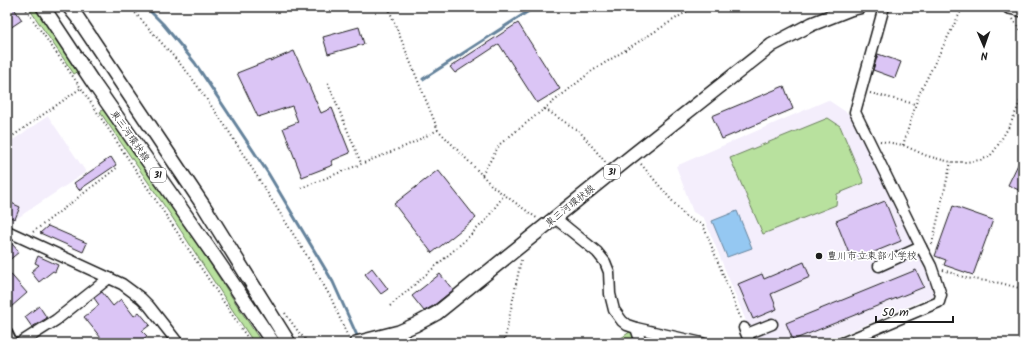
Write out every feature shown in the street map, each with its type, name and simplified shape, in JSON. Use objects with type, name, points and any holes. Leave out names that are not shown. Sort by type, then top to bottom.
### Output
[{"type":"main road","name":"東三河環状線","points":[[43,7],[92,81],[273,343]]},
{"type":"main road","name":"31","points":[[69,7],[205,208],[289,343]]},
{"type":"main road","name":"東三河環状線","points":[[357,341],[399,332],[437,313],[772,45],[812,24],[859,7]]},
{"type":"main road","points":[[1009,7],[1023,10]]},
{"type":"street","points":[[842,343],[939,302],[941,295],[930,263],[855,112],[884,7]]},
{"type":"street","points":[[551,221],[597,252],[605,262],[609,272],[610,294],[614,310],[622,321],[627,325],[636,328],[702,343]]},
{"type":"street","points":[[7,231],[122,284],[141,298],[155,313],[178,343]]},
{"type":"street","points":[[879,266],[921,247]]},
{"type":"street","points":[[20,343],[56,320],[109,278]]},
{"type":"street","points":[[747,335],[772,324]]},
{"type":"street","points":[[636,328],[641,343]]},
{"type":"street","points":[[7,333],[12,343]]},
{"type":"path","points":[[24,7],[81,88],[251,343]]},
{"type":"path","points":[[130,7],[189,74],[226,127],[307,256],[357,341]]},
{"type":"path","points":[[388,7],[438,130],[492,186],[504,195],[551,221]]},
{"type":"path","points":[[390,11],[397,7]]},
{"type":"path","points":[[482,175],[500,144],[592,71],[694,7]]},
{"type":"path","points":[[903,145],[918,94],[963,7]]},
{"type":"path","points":[[7,140],[92,81]]},
{"type":"path","points":[[328,83],[361,163]]},
{"type":"path","points":[[861,91],[916,104]]},
{"type":"path","points":[[867,138],[903,145],[927,156],[951,162],[966,162],[989,158],[1010,125],[1023,93]]},
{"type":"path","points":[[546,109],[580,132],[607,164],[615,170]]},
{"type":"path","points":[[301,188],[406,146],[438,130]]},
{"type":"path","points":[[633,155],[685,216],[703,225],[747,335]]},
{"type":"path","points":[[951,162],[930,263],[966,278],[1000,283],[1023,289]]},
{"type":"path","points":[[33,233],[118,167]]},
{"type":"path","points":[[390,306],[486,220],[504,195]]},
{"type":"path","points":[[504,343],[522,256],[519,248]]},
{"type":"shaded area","name":"豊川市立東部小学校","points":[[828,100],[852,116],[937,294],[823,343],[755,343],[704,218],[693,212],[676,166]]},
{"type":"shaded area","points":[[48,116],[86,172],[10,223],[7,221],[7,144]]},
{"type":"green space","points":[[28,7],[35,7],[79,71],[74,74]]},
{"type":"green space","points":[[105,108],[175,210],[260,340],[254,343],[170,214],[100,112]]},
{"type":"green space","points":[[828,118],[840,126],[864,183],[837,194],[836,205],[763,234],[730,158]]},
{"type":"green space","points":[[631,331],[636,343],[615,343],[617,341]]},
{"type":"water","points":[[737,211],[752,248],[727,257],[712,221]]},
{"type":"building","points":[[7,7],[13,7],[22,20],[7,30]]},
{"type":"building","points":[[518,23],[560,89],[537,103],[499,44],[455,73],[450,67]]},
{"type":"building","points":[[359,27],[364,44],[328,54],[323,37]]},
{"type":"building","points":[[294,51],[321,113],[332,108],[350,153],[331,161],[333,165],[302,177],[283,128],[298,122],[292,106],[258,117],[237,73]]},
{"type":"building","points":[[878,54],[901,62],[895,78],[873,70]]},
{"type":"building","points":[[784,86],[793,109],[722,139],[712,116]]},
{"type":"building","points":[[1023,154],[1023,192],[1008,185]]},
{"type":"building","points":[[111,157],[116,165],[79,190],[74,183]]},
{"type":"building","points":[[438,170],[476,218],[432,253],[394,204]]},
{"type":"building","points":[[7,201],[20,207],[15,219],[7,216]]},
{"type":"building","points":[[885,201],[901,241],[852,261],[836,221]]},
{"type":"building","points":[[953,206],[993,220],[973,275],[944,265],[946,260],[935,256]]},
{"type":"building","points":[[48,226],[87,243],[83,252],[40,233]]},
{"type":"building","points":[[7,238],[19,252],[7,262]]},
{"type":"building","points":[[38,256],[58,265],[55,272],[53,271],[39,282],[31,272],[39,265],[35,263]]},
{"type":"building","points":[[804,262],[810,277],[771,294],[777,309],[753,319],[738,284],[762,274],[764,279]]},
{"type":"building","points":[[372,268],[388,289],[381,294],[365,274]]},
{"type":"building","points":[[7,270],[27,293],[11,307],[7,302]]},
{"type":"building","points":[[916,270],[924,287],[793,340],[786,323]]},
{"type":"building","points":[[440,274],[453,290],[433,306],[424,311],[412,296]]},
{"type":"building","points":[[102,292],[113,306],[121,299],[134,316],[139,312],[150,325],[142,331],[147,336],[138,343],[105,343],[84,317],[99,305],[94,298]]},
{"type":"building","points":[[39,306],[47,318],[32,327],[25,317]]},
{"type":"waterway","points":[[146,7],[163,24],[195,63],[268,173],[333,282],[359,340]]},
{"type":"waterway","points":[[423,79],[535,7]]},
{"type":"place","name":"豊川市立東部小学校","points":[[819,256]]}]
